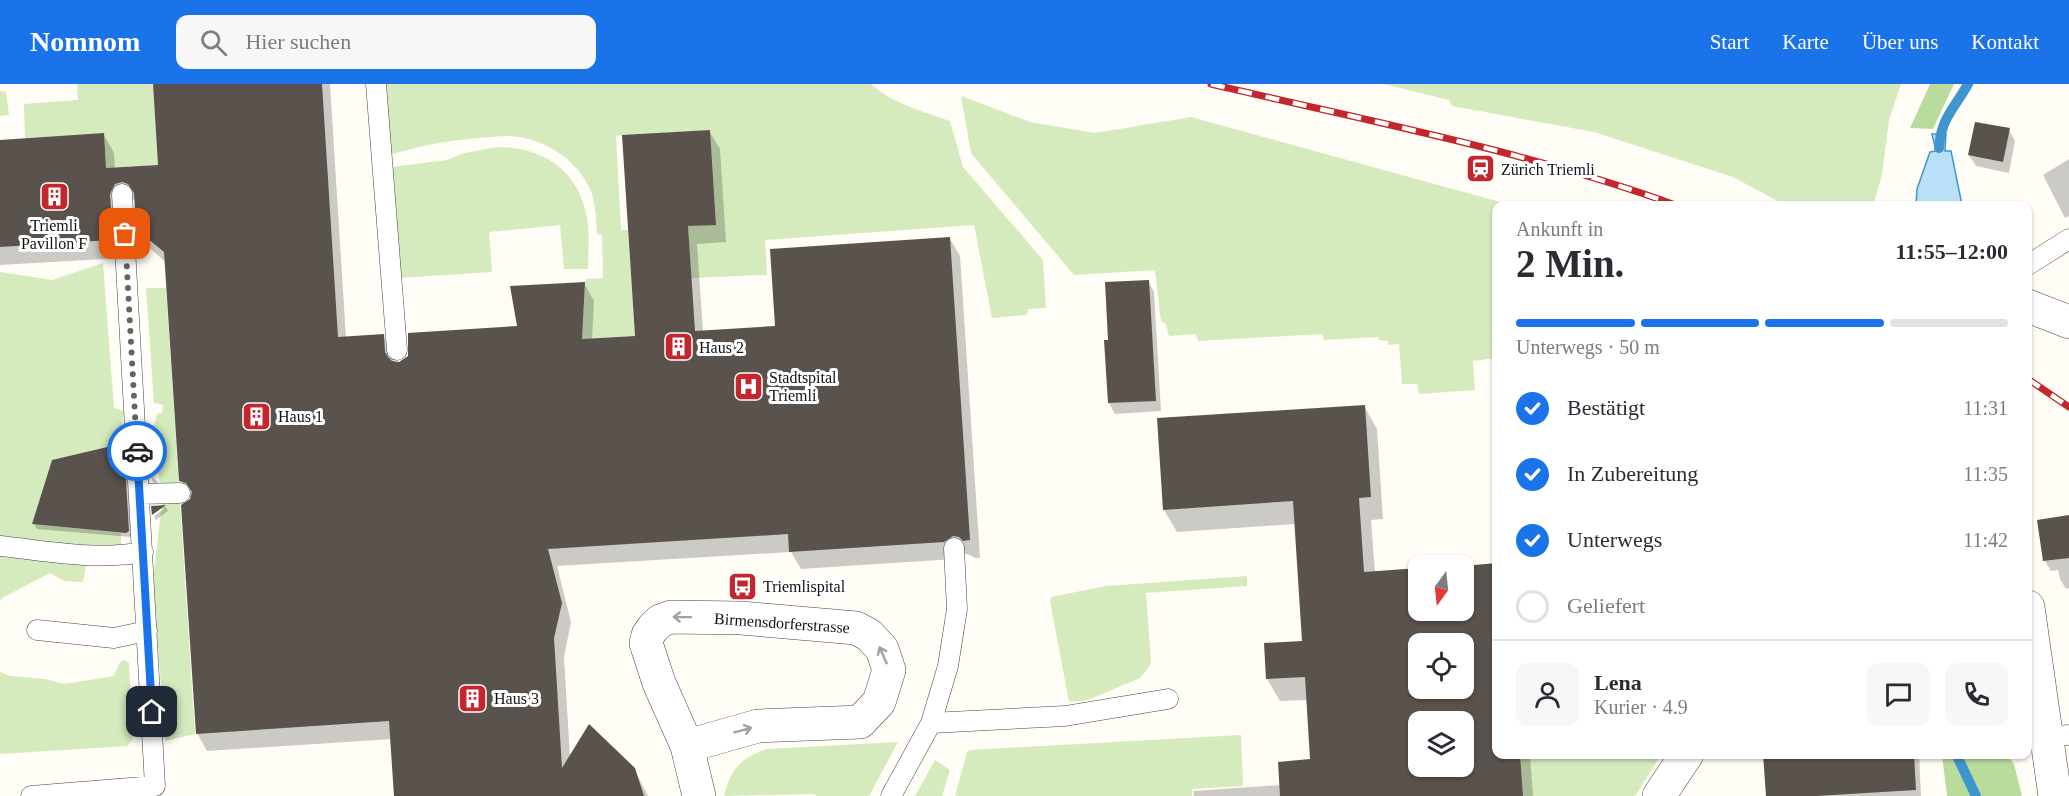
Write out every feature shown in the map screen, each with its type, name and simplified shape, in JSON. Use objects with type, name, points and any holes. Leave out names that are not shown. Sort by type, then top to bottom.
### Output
[{"type":"street","points":[[2032,307],[2069,322]]},
{"type":"street","name":"Birmensdorferstrasse","points":[[687,746],[758,726],[860,722],[879,702],[889,670],[882,649],[869,635],[856,628],[741,618],[670,617],[660,621],[648,635],[646,643],[659,683],[687,746],[699,796]]},
{"type":"street","points":[[2032,624],[2058,736],[2055,796]]},
{"type":"street","points":[[1659,796],[1684,759]]},
{"type":"lane","points":[[376,84],[397,350]]},
{"type":"lane","points":[[31,796],[155,786],[122,194]]},
{"type":"lane","points":[[2032,263],[2069,240]]},
{"type":"lane","points":[[140,494],[180,493]]},
{"type":"lane","points":[[0,546],[88,556],[128,555],[143,552]]},
{"type":"lane","points":[[891,796],[931,723],[948,666],[957,609],[954,548]]},
{"type":"lane","points":[[37,630],[114,638],[147,632]]},
{"type":"lane","points":[[931,723],[1065,716],[1168,699]]},
{"type":"green space","points":[[77,84],[153,84],[158,165],[106,168],[104,134],[25,139],[24,104],[78,100]]},
{"type":"green space","points":[[386,84],[871,84],[898,102],[950,121],[963,167],[1043,260],[1046,308],[1028,309],[1027,315],[992,318],[974,225],[765,240],[767,275],[691,278],[688,226],[716,224],[710,130],[616,136],[621,230],[628,230],[635,336],[582,339],[586,279],[603,278],[602,235],[597,234],[593,200],[584,178],[567,159],[546,145],[509,136],[439,143],[391,155]]},
{"type":"green space","points":[[1384,84],[1901,84],[1889,120],[1882,175],[1874,201],[1778,201],[1733,177],[1594,132],[1452,106],[1449,100]]},
{"type":"green space","points":[[1930,84],[1954,84],[1933,129],[1910,128]]},
{"type":"green space","points":[[0,91],[6,92],[9,115],[0,116]]},
{"type":"green space","points":[[961,96],[1030,122],[1095,133],[1191,117],[1496,201],[1492,201],[1492,359],[1473,361],[1475,390],[1419,394],[1417,384],[1402,384],[1399,344],[1389,345],[1388,341],[1379,340],[1378,337],[1324,340],[1322,334],[1198,341],[1196,334],[1169,336],[1166,324],[1161,321],[1155,270],[1074,275],[971,153]]},
{"type":"green space","points":[[498,147],[530,151],[544,157],[557,165],[576,187],[583,201],[587,218],[588,269],[564,269],[560,225],[489,232],[492,272],[399,278],[392,167],[447,160],[464,153]]},
{"type":"green space","points":[[103,263],[114,408],[124,411],[120,444],[52,460],[32,524],[121,533],[121,550],[0,543],[0,272],[52,280]]},
{"type":"green space","points":[[146,288],[166,288],[179,488],[161,489],[152,435],[157,414],[162,413],[163,405],[154,403]]},
{"type":"green space","points":[[180,502],[195,734],[165,741],[153,580],[162,503]]},
{"type":"green space","points":[[0,552],[87,560],[83,582],[64,581],[50,573],[2,598],[0,602]]},
{"type":"green space","points":[[1247,576],[1247,586],[1146,593],[1151,662],[1149,667],[1140,678],[1088,700],[1069,702],[1051,597],[1106,586]]},
{"type":"green space","points":[[124,660],[129,663],[133,739],[127,746],[0,754],[0,672],[10,676],[45,679],[64,684],[114,676],[120,662]]},
{"type":"green space","points":[[1241,735],[1243,786],[1192,789],[1192,796],[955,796],[967,752],[970,750]]},
{"type":"green space","points":[[898,742],[869,796],[816,796],[815,794],[724,796],[730,778],[738,766],[749,757],[766,749]]},
{"type":"green space","points":[[1520,759],[1658,759],[1635,796],[1523,796]]},
{"type":"green space","points":[[1942,759],[2010,759],[2014,764],[2022,796],[1947,796]]},
{"type":"green space","points":[[935,760],[950,770],[942,796],[915,796]]},
{"type":"water","points":[[1932,134],[1946,134],[1945,151],[1951,151],[1961,201],[1916,201],[1917,189],[1930,152],[1936,151]]},
{"type":"building","points":[[153,84],[322,84],[338,337],[384,334],[385,352],[392,361],[399,362],[408,356],[408,333],[517,326],[510,286],[585,282],[582,339],[635,336],[622,135],[710,130],[716,225],[688,226],[695,331],[775,326],[770,249],[950,237],[970,540],[963,541],[953,536],[944,542],[789,552],[788,534],[548,549],[562,603],[554,638],[562,768],[589,724],[635,768],[644,796],[394,796],[389,721],[196,734],[181,505],[190,499],[192,492],[186,483],[179,481],[164,252],[136,229],[134,193],[128,184],[122,182],[115,184],[110,194],[111,240],[0,247],[0,140],[104,133],[106,168],[158,165]]},
{"type":"building","points":[[1975,122],[2010,128],[2003,162],[1968,155]]},
{"type":"building","points":[[1149,280],[1156,401],[1108,403],[1104,340],[1108,340],[1105,282]]},
{"type":"building","points":[[1365,405],[1371,497],[1359,498],[1364,572],[1408,569],[1408,621],[1474,621],[1474,565],[1492,563],[1492,759],[1520,759],[1523,796],[1280,796],[1278,762],[1310,759],[1305,677],[1266,679],[1264,643],[1302,641],[1293,501],[1163,510],[1157,418]]},
{"type":"building","points":[[120,444],[124,448],[129,531],[126,533],[32,524],[52,460]]},
{"type":"building","points":[[166,505],[152,515],[151,506]]},
{"type":"building","points":[[2069,515],[2069,558],[2043,561],[2037,520]]},
{"type":"building","points":[[1763,759],[1914,759],[1916,790],[1816,796],[1766,796]]},
{"type":"waterway","points":[[1939,148],[1945,121],[1968,84]]},
{"type":"waterway","points":[[1958,759],[1976,796]]},
{"type":"railway","points":[[1211,84],[1505,153],[1621,186],[1664,201]]},
{"type":"railway","points":[[2032,382],[2069,407]]},
{"type":"way so far","points":[[125,234],[137,451]]},
{"type":"place","name":"Zürich Triemli","points":[[1480,169]]},
{"type":"place","name":"Triemli Pavillon F","points":[[54,197]]},
{"type":"place","name":"Haus 2","points":[[678,347]]},
{"type":"place","name":"Stadtspital Triemli","points":[[748,386]]},
{"type":"place","name":"Haus 1","points":[[257,416]]},
{"type":"place","name":"Triemlispital","points":[[742,586]]},
{"type":"place","name":"Haus 3","points":[[473,698]]},
{"type":"route","points":[[137,451],[152,712]]}]
